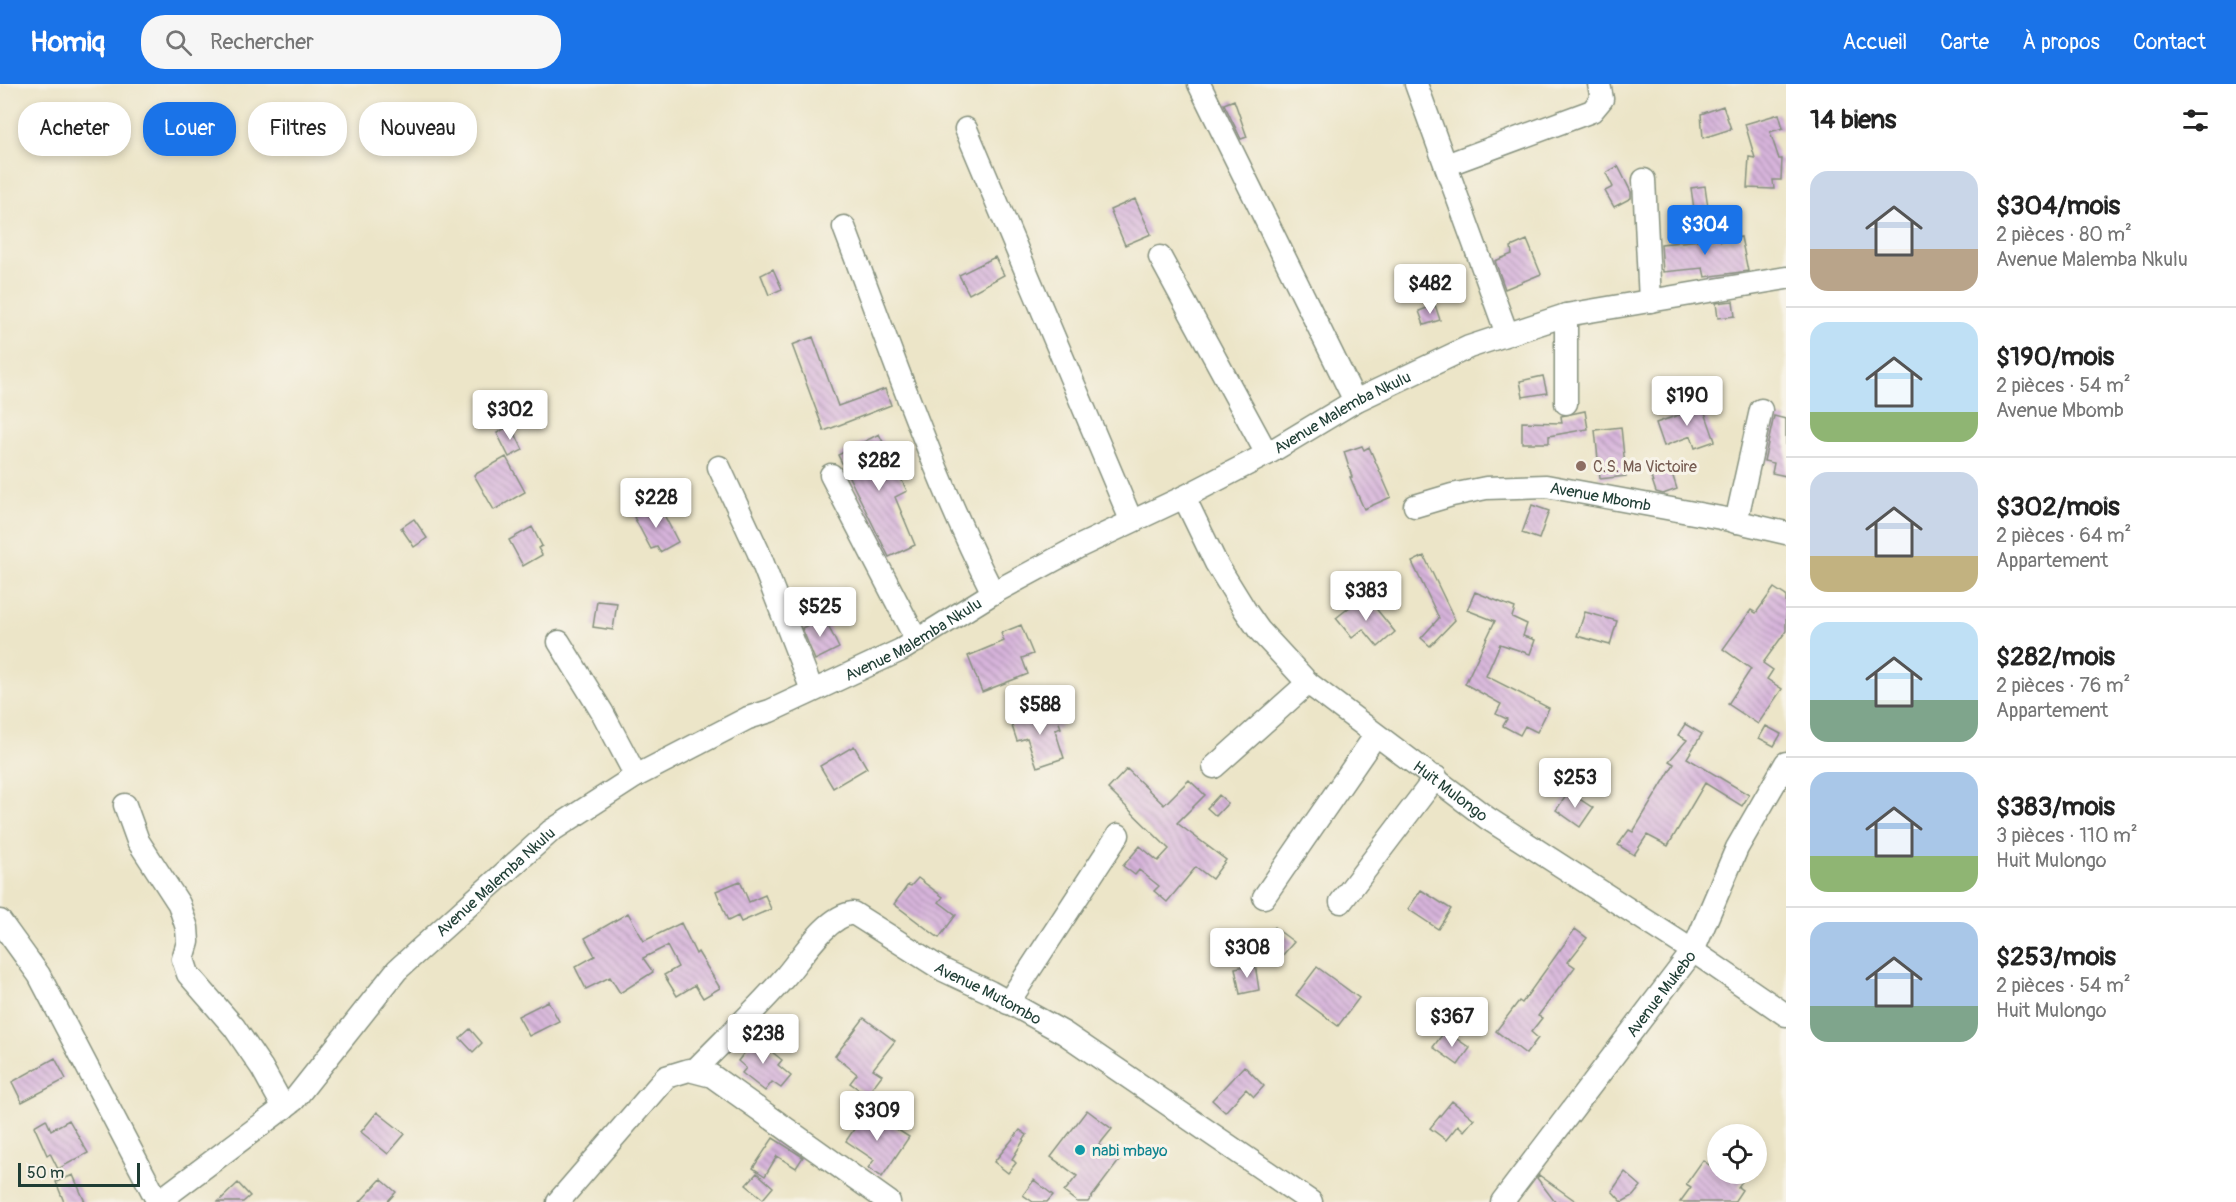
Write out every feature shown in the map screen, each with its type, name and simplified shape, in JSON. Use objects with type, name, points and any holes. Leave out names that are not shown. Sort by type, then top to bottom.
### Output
[{"type":"street","points":[[1199,84],[1355,401]]},
{"type":"street","points":[[1416,84],[1507,333]]},
{"type":"street","points":[[1446,165],[1592,111],[1602,99],[1599,84]]},
{"type":"street","points":[[966,129],[1131,520]]},
{"type":"street","points":[[1644,180],[1650,301]]},
{"type":"street","points":[[844,227],[966,540],[993,593]]},
{"type":"street","points":[[1160,257],[1267,454]]},
{"type":"street","name":"Avenue Malemba Nkulu","points":[[158,1202],[284,1108],[303,1090],[397,970],[551,831],[636,776],[748,718],[770,711],[884,659],[993,593],[1131,520],[1184,497],[1267,454],[1355,401],[1469,347],[1566,315],[1786,278]]},
{"type":"street","points":[[1566,315],[1566,404]]},
{"type":"street","points":[[1736,522],[1761,410]]},
{"type":"street","points":[[719,467],[758,551],[812,690]]},
{"type":"street","points":[[831,475],[917,640]]},
{"type":"street","name":"Avenue Mbomb","points":[[1415,506],[1452,495],[1486,489],[1546,486],[1786,533]]},
{"type":"street","name":"Huit Mulongo","points":[[1184,497],[1216,563],[1245,610],[1259,630],[1308,683],[1375,736],[1436,777],[1487,818],[1693,951],[1786,1015]]},
{"type":"street","points":[[559,642],[602,712],[636,776]]},
{"type":"street","points":[[1214,767],[1308,683]]},
{"type":"street","points":[[1264,897],[1375,736]]},
{"type":"street","name":"Avenue Mukebo","points":[[1502,1202],[1693,951],[1737,848],[1786,763]]},
{"type":"street","points":[[1341,902],[1436,777]]},
{"type":"street","points":[[125,805],[146,856],[179,904],[187,928],[188,942],[183,959],[188,974],[234,1027],[262,1068],[284,1108]]},
{"type":"street","points":[[1008,1003],[1118,835]]},
{"type":"street","name":"Avenue Mutombo","points":[[695,1070],[783,980],[817,938],[832,924],[848,914],[857,914],[933,965],[1064,1033],[1107,1060],[1311,1202]]},
{"type":"street","points":[[0,921],[39,975],[158,1202]]},
{"type":"street","points":[[558,1202],[666,1077],[695,1070],[712,1076],[889,1202]]},
{"type":"building","points":[[1234,100],[1247,137],[1241,139],[1224,104]]},
{"type":"building","points":[[1723,106],[1731,129],[1703,138],[1701,114]]},
{"type":"building","points":[[1779,114],[1783,128],[1770,132],[1779,159],[1782,159],[1781,180],[1773,180],[1774,189],[1747,188],[1749,157],[1755,158],[1745,124]]},
{"type":"building","points":[[1618,166],[1631,192],[1631,198],[1614,207],[1605,191],[1613,187],[1606,173]]},
{"type":"building","points":[[1705,186],[1708,207],[1694,209],[1691,188]]},
{"type":"building","points":[[1135,199],[1151,234],[1125,245],[1110,210]]},
{"type":"building","points":[[1741,237],[1748,271],[1705,277],[1703,268],[1663,272],[1661,244],[1721,238],[1721,241]]},
{"type":"building","points":[[1527,240],[1541,274],[1505,289],[1495,261],[1512,254],[1511,247]]},
{"type":"building","points":[[995,257],[1004,275],[969,294],[959,275]]},
{"type":"building","points":[[773,269],[782,289],[769,295],[761,275]]},
{"type":"building","points":[[1733,301],[1735,316],[1718,318],[1716,303]]},
{"type":"building","points":[[1435,305],[1440,320],[1424,325],[1419,311]]},
{"type":"building","points":[[813,337],[838,406],[885,389],[891,405],[824,431],[792,345]]},
{"type":"building","points":[[1543,376],[1547,393],[1523,397],[1520,381]]},
{"type":"building","points":[[1701,401],[1715,441],[1695,448],[1691,436],[1664,446],[1656,423],[1684,413],[1681,407]]},
{"type":"building","points":[[1585,411],[1588,429],[1549,436],[1549,443],[1522,443],[1522,422],[1562,423],[1561,416]]},
{"type":"building","points":[[1774,416],[1786,419],[1786,476],[1772,473],[1774,463],[1764,461]]},
{"type":"building","points":[[511,425],[523,450],[509,457],[497,433]]},
{"type":"building","points":[[1621,427],[1626,476],[1600,479],[1595,430]]},
{"type":"building","points":[[879,434],[907,491],[895,497],[915,545],[889,557],[838,455]]},
{"type":"building","points":[[1362,446],[1364,450],[1369,447],[1391,497],[1364,509],[1350,477],[1352,477],[1344,452]]},
{"type":"building","points":[[506,457],[525,492],[494,510],[474,475]]},
{"type":"building","points":[[1671,470],[1677,489],[1663,494],[1656,492],[1651,477]]},
{"type":"building","points":[[659,505],[678,542],[660,552],[657,547],[651,549],[634,517]]},
{"type":"building","points":[[1532,505],[1549,511],[1539,539],[1522,533]]},
{"type":"building","points":[[414,519],[427,538],[414,547],[401,528]]},
{"type":"building","points":[[532,527],[542,546],[538,548],[542,555],[523,566],[509,540]]},
{"type":"building","points":[[1424,556],[1455,620],[1430,646],[1421,638],[1439,618],[1412,562]]},
{"type":"building","points":[[1774,588],[1786,596],[1786,631],[1763,663],[1773,670],[1767,679],[1782,689],[1758,724],[1728,704],[1751,669],[1723,649],[1751,610],[1756,613]]},
{"type":"building","points":[[1475,592],[1515,608],[1512,617],[1527,624],[1523,636],[1535,640],[1530,654],[1500,644],[1486,676],[1549,708],[1537,732],[1525,726],[1520,735],[1503,726],[1507,719],[1496,714],[1501,704],[1465,684],[1495,621],[1467,610]]},
{"type":"building","points":[[1365,595],[1395,632],[1378,647],[1363,629],[1352,638],[1336,618]]},
{"type":"building","points":[[597,601],[617,603],[613,630],[593,627]]},
{"type":"building","points":[[1585,612],[1617,621],[1610,645],[1577,636]]},
{"type":"building","points":[[824,617],[839,648],[815,660],[802,628]]},
{"type":"building","points":[[1021,625],[1033,654],[1022,658],[1028,674],[982,692],[968,656],[1004,641],[1001,633]]},
{"type":"building","points":[[1047,708],[1050,716],[1056,714],[1061,728],[1055,730],[1064,758],[1037,767],[1027,738],[1017,741],[1010,720]]},
{"type":"building","points":[[1685,724],[1702,734],[1687,758],[1749,795],[1742,806],[1705,783],[1668,846],[1647,835],[1634,855],[1618,845],[1629,830],[1633,832],[1674,764],[1669,761],[1687,740],[1678,735]]},
{"type":"building","points":[[1766,726],[1781,734],[1774,746],[1759,738]]},
{"type":"building","points":[[854,746],[867,768],[833,788],[820,766]]},
{"type":"building","points":[[1127,769],[1164,805],[1189,780],[1205,795],[1177,823],[1226,860],[1212,879],[1196,867],[1167,902],[1154,891],[1159,886],[1139,870],[1135,875],[1123,866],[1140,846],[1158,861],[1169,849],[1108,789]]},
{"type":"building","points":[[1569,792],[1593,808],[1580,827],[1556,810]]},
{"type":"building","points":[[1219,795],[1228,803],[1216,816],[1207,808]]},
{"type":"building","points":[[918,878],[943,897],[939,902],[956,915],[939,938],[894,904],[908,885],[911,886]]},
{"type":"building","points":[[740,881],[749,902],[765,895],[771,909],[741,922],[738,916],[728,921],[716,891]]},
{"type":"building","points":[[1421,890],[1451,909],[1438,929],[1408,909]]},
{"type":"building","points":[[628,913],[644,941],[681,923],[696,954],[698,952],[720,988],[703,998],[695,985],[677,996],[664,975],[678,967],[667,946],[643,958],[653,972],[620,993],[610,977],[586,989],[575,967],[595,956],[585,938]]},
{"type":"building","points":[[1274,927],[1294,942],[1281,957],[1262,943]]},
{"type":"building","points":[[1575,929],[1587,938],[1568,962],[1575,967],[1538,1016],[1542,1018],[1531,1032],[1538,1038],[1526,1054],[1496,1031],[1519,1001],[1522,1003]]},
{"type":"building","points":[[1255,964],[1259,990],[1240,994],[1235,968]]},
{"type":"building","points":[[1317,967],[1359,998],[1338,1026],[1296,995]]},
{"type":"building","points":[[548,1001],[559,1021],[529,1036],[518,1016]]},
{"type":"building","points":[[864,1018],[895,1041],[873,1069],[882,1075],[867,1095],[850,1083],[857,1074],[835,1056]]},
{"type":"building","points":[[470,1029],[482,1043],[473,1052],[460,1038]]},
{"type":"building","points":[[1445,1031],[1470,1048],[1458,1065],[1433,1047]]},
{"type":"building","points":[[760,1033],[771,1042],[766,1047],[782,1060],[778,1065],[791,1076],[781,1088],[772,1082],[765,1091],[742,1073],[746,1068],[738,1061]]},
{"type":"building","points":[[55,1058],[66,1079],[22,1102],[12,1082]]},
{"type":"building","points":[[1244,1066],[1264,1086],[1254,1097],[1246,1089],[1225,1112],[1212,1100]]},
{"type":"building","points":[[1452,1101],[1474,1119],[1464,1131],[1458,1125],[1446,1140],[1430,1128]]},
{"type":"building","points":[[867,1110],[909,1137],[882,1177],[868,1168],[874,1160],[846,1141]]},
{"type":"building","name":"nabi mbayo","points":[[1087,1110],[1112,1129],[1099,1145],[1119,1161],[1088,1202],[1077,1202],[1064,1192],[1077,1176],[1051,1157]]},
{"type":"building","points":[[377,1112],[405,1134],[388,1154],[361,1132]]},
{"type":"building","points":[[46,1119],[51,1130],[69,1120],[88,1153],[58,1169],[50,1153],[47,1155],[34,1126]]},
{"type":"building","points":[[1020,1130],[1027,1135],[1012,1159],[1016,1163],[1008,1173],[994,1162]]},
{"type":"building","points":[[773,1138],[803,1157],[796,1168],[777,1156],[765,1176],[753,1168]]},
{"type":"building","points":[[1703,1160],[1707,1163],[1707,1184],[1740,1184],[1738,1187],[1742,1190],[1734,1202],[1680,1202],[1691,1187],[1686,1184]]},
{"type":"building","points":[[1625,1172],[1641,1186],[1633,1196],[1622,1202],[1612,1191]]},
{"type":"building","points":[[757,1173],[773,1187],[763,1199],[746,1185]]},
{"type":"building","points":[[73,1175],[85,1202],[64,1202],[56,1182]]},
{"type":"building","points":[[1539,1175],[1577,1202],[1555,1202],[1537,1178]]},
{"type":"building","points":[[381,1179],[396,1192],[387,1202],[360,1202]]},
{"type":"building","points":[[1034,1180],[1053,1195],[1047,1202],[1033,1202],[1023,1195]]},
{"type":"building","points":[[238,1183],[250,1196],[243,1202],[218,1202]]},
{"type":"place","name":"C.S. Ma Victoire","points":[[1581,466]]},
{"type":"place","name":"nabi mbayo","points":[[1080,1150]]}]
